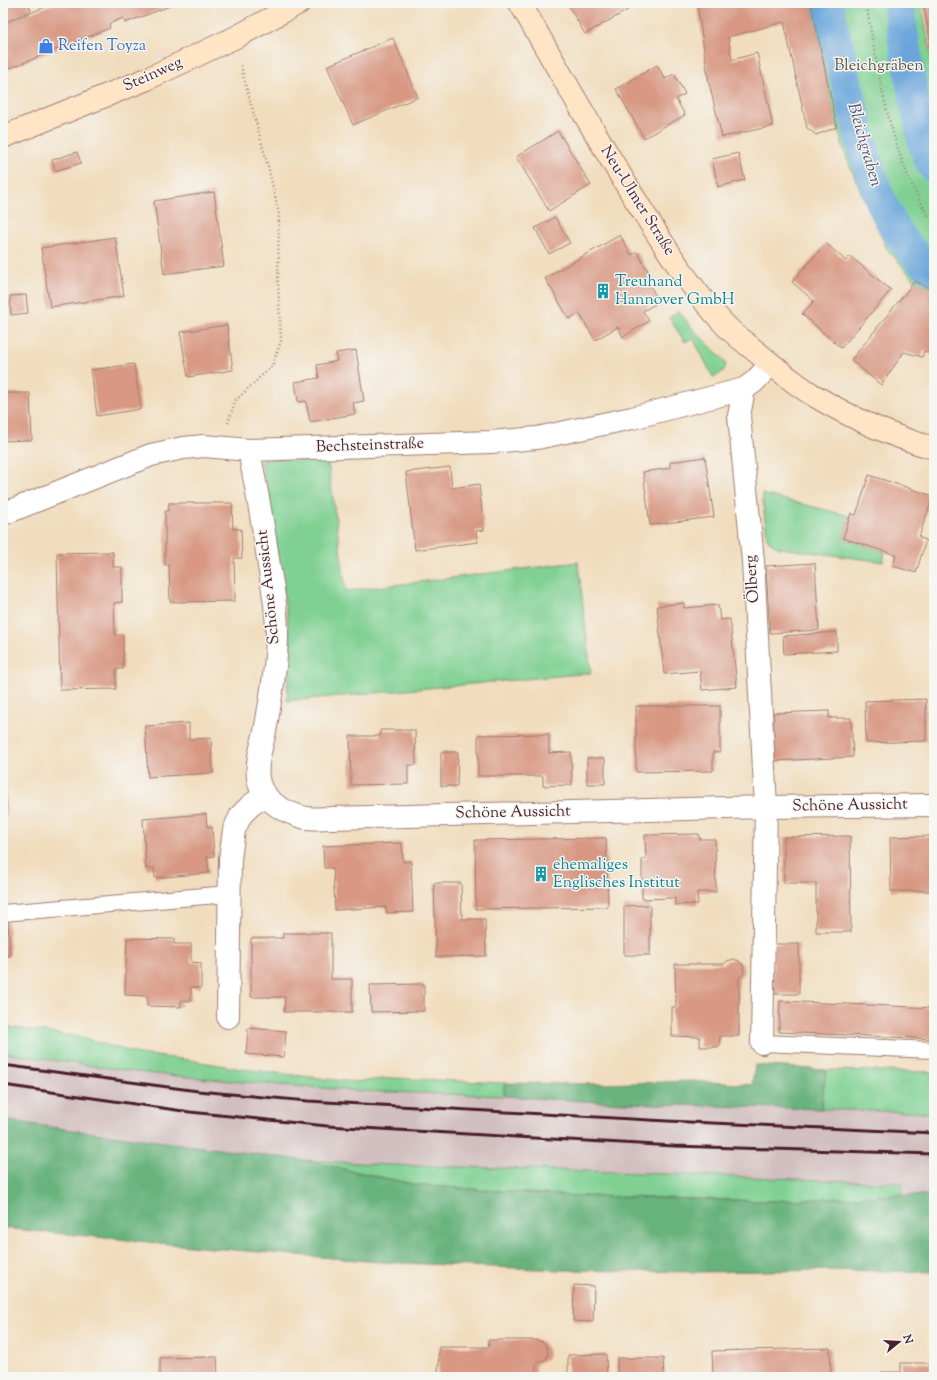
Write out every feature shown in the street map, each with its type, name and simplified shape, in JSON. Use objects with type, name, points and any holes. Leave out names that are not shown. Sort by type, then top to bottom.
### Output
[{"type":"main road","name":"Steinweg","points":[[3,138],[147,79],[238,36],[299,3]]},
{"type":"main road","name":"Neu-Ulmer Straße","points":[[520,3],[614,166],[657,234],[694,290],[727,327],[771,364],[812,394],[846,413],[907,439],[934,448]]},
{"type":"street","points":[[744,388],[754,382],[771,364]]},
{"type":"street","name":"Bechsteinstraße","points":[[3,514],[151,455],[184,448],[204,446],[249,450],[491,442],[537,438],[632,418],[744,388]]},
{"type":"street","name":"Ölberg","points":[[744,388],[739,416],[753,561],[766,807]]},
{"type":"street","name":"Schöne Aussicht","points":[[249,450],[262,517],[272,582],[277,632],[275,669],[258,766],[259,784],[266,795],[277,806],[291,813],[308,818],[766,807],[934,805]]},
{"type":"street","points":[[228,1017],[228,894],[230,859],[234,830],[241,815],[251,805],[266,795]]},
{"type":"street","points":[[762,1043],[766,807]]},
{"type":"lane","points":[[3,913],[228,894]]},
{"type":"lane","points":[[762,1043],[934,1050]]},
{"type":"path","points":[[866,3],[886,102],[902,161],[911,183],[928,216],[934,223]]},
{"type":"path","points":[[219,448],[235,401],[272,366],[281,341],[278,281],[279,214],[269,170],[243,75],[238,36]]},
{"type":"path","points":[[928,216],[934,211]]},
{"type":"shaded area","points":[[3,1053],[136,1072],[359,1091],[666,1104],[934,1113],[934,1196],[902,1195],[903,1183],[391,1165],[302,1160],[3,1120]]},
{"type":"green space","name":"Bleichgräben","points":[[811,3],[921,3],[934,69],[934,291],[915,281],[887,249],[860,190],[847,159],[837,127]]},
{"type":"green space","points":[[679,311],[691,327],[722,358],[726,364],[720,374],[713,377],[693,338],[685,342],[669,318]]},
{"type":"green space","points":[[327,456],[346,591],[578,562],[591,673],[287,701],[290,642],[287,615],[261,460]]},
{"type":"green space","points":[[762,494],[850,516],[843,538],[885,552],[883,562],[780,548],[773,545],[767,538]]},
{"type":"green space","points":[[3,1026],[79,1037],[139,1054],[190,1060],[242,1069],[354,1082],[392,1078],[504,1083],[504,1096],[359,1091],[136,1072],[3,1053]]},
{"type":"green space","points":[[755,1065],[826,1070],[821,1109],[622,1103],[504,1096],[504,1083],[605,1084],[692,1081],[752,1085]]},
{"type":"green space","points":[[826,1070],[934,1072],[934,1113],[821,1109]]},
{"type":"green space","points":[[3,1120],[302,1160],[417,1185],[556,1195],[766,1201],[902,1195],[934,1196],[934,1272],[833,1270],[697,1272],[558,1270],[380,1262],[211,1248],[3,1228]]},
{"type":"green space","points":[[302,1160],[391,1165],[903,1183],[902,1195],[766,1201],[556,1195],[417,1185]]},
{"type":"building","points":[[3,3],[28,3],[31,11],[3,22]]},
{"type":"building","points":[[55,3],[178,3],[125,23],[123,18],[109,24],[110,28],[3,71],[3,24]]},
{"type":"building","points":[[567,3],[624,3],[628,10],[585,34]]},
{"type":"building","points":[[697,3],[811,3],[837,127],[816,135],[807,128],[784,22],[728,37],[732,60],[757,53],[773,126],[722,137],[709,83]]},
{"type":"building","points":[[923,3],[934,3],[934,67],[929,45],[931,44]]},
{"type":"building","points":[[393,38],[418,97],[353,125],[327,66]]},
{"type":"building","points":[[657,65],[665,79],[674,74],[685,94],[676,99],[685,115],[644,138],[616,89]]},
{"type":"building","points":[[558,131],[591,185],[549,211],[516,157]]},
{"type":"building","points":[[77,152],[81,163],[55,171],[52,160]]},
{"type":"building","points":[[738,153],[745,180],[718,187],[712,159]]},
{"type":"building","points":[[214,192],[224,266],[164,274],[154,201]]},
{"type":"building","points":[[555,217],[570,243],[549,254],[535,228]]},
{"type":"building","name":"Treuhand Hannover GmbH","points":[[620,235],[631,255],[637,252],[652,278],[647,280],[659,302],[643,311],[649,321],[623,337],[618,327],[595,340],[579,313],[569,319],[545,278]]},
{"type":"building","points":[[115,237],[124,296],[50,307],[41,248]]},
{"type":"building","points":[[826,243],[846,261],[850,256],[891,290],[841,348],[802,314],[814,301],[792,282]]},
{"type":"building","points":[[915,281],[934,291],[934,355],[924,351],[922,357],[904,352],[881,385],[851,360]]},
{"type":"building","points":[[26,295],[28,313],[11,315],[10,296]]},
{"type":"building","points":[[227,325],[233,370],[188,377],[180,332]]},
{"type":"building","points":[[356,350],[364,401],[353,403],[355,414],[310,422],[306,401],[298,402],[295,382],[319,378],[317,365],[337,361],[336,353]]},
{"type":"building","points":[[134,364],[141,409],[97,416],[91,370]]},
{"type":"building","points":[[3,393],[30,393],[32,440],[3,441]]},
{"type":"building","points":[[705,457],[714,517],[650,525],[643,472],[670,468],[670,462]]},
{"type":"building","points":[[450,467],[452,488],[479,484],[484,530],[476,531],[478,542],[415,550],[406,472]]},
{"type":"building","points":[[869,475],[933,496],[919,537],[926,540],[916,573],[893,566],[896,555],[843,538],[851,513],[856,515]]},
{"type":"building","points":[[169,503],[232,503],[233,529],[241,529],[242,558],[234,558],[235,601],[170,602],[169,565],[165,565],[165,511],[168,511]]},
{"type":"building","points":[[113,552],[113,567],[122,567],[122,602],[114,603],[115,635],[123,635],[123,669],[116,669],[116,689],[60,690],[57,553]]},
{"type":"building","points":[[815,563],[819,630],[770,633],[766,566]]},
{"type":"building","points":[[684,603],[684,608],[718,605],[720,620],[730,619],[737,687],[702,690],[700,671],[664,674],[657,606]]},
{"type":"building","points":[[837,632],[837,651],[784,654],[783,636]]},
{"type":"building","points":[[926,699],[926,741],[866,743],[865,701]]},
{"type":"building","points":[[636,706],[720,706],[720,752],[713,752],[713,771],[636,772]]},
{"type":"building","points":[[829,711],[829,718],[851,718],[853,757],[775,761],[773,713]]},
{"type":"building","points":[[189,723],[189,739],[211,738],[213,773],[148,777],[145,726]]},
{"type":"building","points":[[380,730],[415,730],[416,765],[408,765],[408,784],[351,785],[350,736],[380,736]]},
{"type":"building","points":[[549,734],[549,753],[571,752],[572,785],[543,786],[543,776],[478,776],[478,735]]},
{"type":"building","points":[[441,752],[458,752],[457,786],[441,786]]},
{"type":"building","points":[[587,758],[605,758],[605,784],[587,784]]},
{"type":"building","points":[[4,774],[7,815],[3,815]]},
{"type":"building","points":[[206,814],[207,827],[212,827],[214,856],[207,857],[209,873],[155,878],[154,868],[146,869],[143,819]]},
{"type":"building","points":[[699,834],[699,839],[715,839],[716,892],[697,892],[698,904],[675,905],[675,898],[642,899],[642,859],[646,859],[645,835]]},
{"type":"building","points":[[850,836],[851,932],[816,932],[816,883],[784,883],[784,837]]},
{"type":"building","points":[[934,836],[934,891],[891,891],[890,837]]},
{"type":"building","name":"ehemaliges Englisches Institut","points":[[606,838],[608,907],[476,909],[475,840]]},
{"type":"building","points":[[402,843],[403,862],[411,861],[413,912],[387,913],[386,907],[335,910],[333,868],[324,868],[323,846]]},
{"type":"building","points":[[434,883],[461,883],[462,919],[485,919],[486,956],[436,957]]},
{"type":"building","points":[[650,905],[650,955],[624,955],[624,906]]},
{"type":"building","points":[[3,921],[8,921],[10,956],[3,957]]},
{"type":"building","points":[[283,933],[331,933],[331,979],[352,979],[352,1012],[284,1012],[285,997],[251,997],[251,938],[283,938]]},
{"type":"building","points":[[127,938],[174,939],[174,944],[191,944],[191,962],[201,963],[201,988],[191,987],[191,1001],[181,1001],[181,1007],[147,1006],[147,996],[125,995]]},
{"type":"building","points":[[773,944],[799,944],[799,994],[773,994]]},
{"type":"building","points":[[734,959],[743,965],[744,973],[739,978],[739,1036],[720,1036],[719,1047],[700,1047],[700,1037],[672,1036],[672,1007],[676,1007],[675,964],[724,964],[727,961]]},
{"type":"building","points":[[424,984],[424,1011],[371,1012],[370,985]]},
{"type":"building","points":[[780,1001],[934,1008],[934,1039],[779,1032]]},
{"type":"building","points":[[248,1028],[286,1031],[284,1057],[246,1054]]},
{"type":"building","points":[[574,1285],[594,1286],[593,1322],[573,1321]]},
{"type":"building","points":[[488,1340],[537,1340],[543,1342],[547,1348],[548,1354],[546,1359],[536,1364],[536,1377],[438,1377],[439,1347],[489,1347]]},
{"type":"building","points":[[830,1348],[831,1377],[713,1377],[712,1351]]},
{"type":"building","points":[[606,1354],[607,1377],[568,1377],[568,1355]]},
{"type":"building","points":[[217,1357],[218,1377],[160,1377],[160,1358]]},
{"type":"building","points":[[617,1358],[663,1358],[664,1377],[617,1377]]},
{"type":"building","points":[[901,1363],[930,1363],[930,1374],[934,1374],[934,1377],[881,1377],[881,1372],[901,1372]]},
{"type":"waterway","name":"Bleichgraben","points":[[828,3],[863,150],[879,196],[889,218],[901,238],[916,256],[934,271]]},
{"type":"waterway","points":[[898,3],[922,139],[934,167]]},
{"type":"railway","points":[[3,1065],[198,1091],[308,1101],[667,1121],[934,1133]]},
{"type":"railway","points":[[3,1085],[190,1112],[327,1126],[674,1146],[934,1154]]},
{"type":"place","name":"Reifen Toyza","points":[[46,46]]},
{"type":"place","name":"Treuhand Hannover GmbH","points":[[603,291]]},
{"type":"place","name":"ehemaliges Englisches Institut","points":[[541,874]]}]
